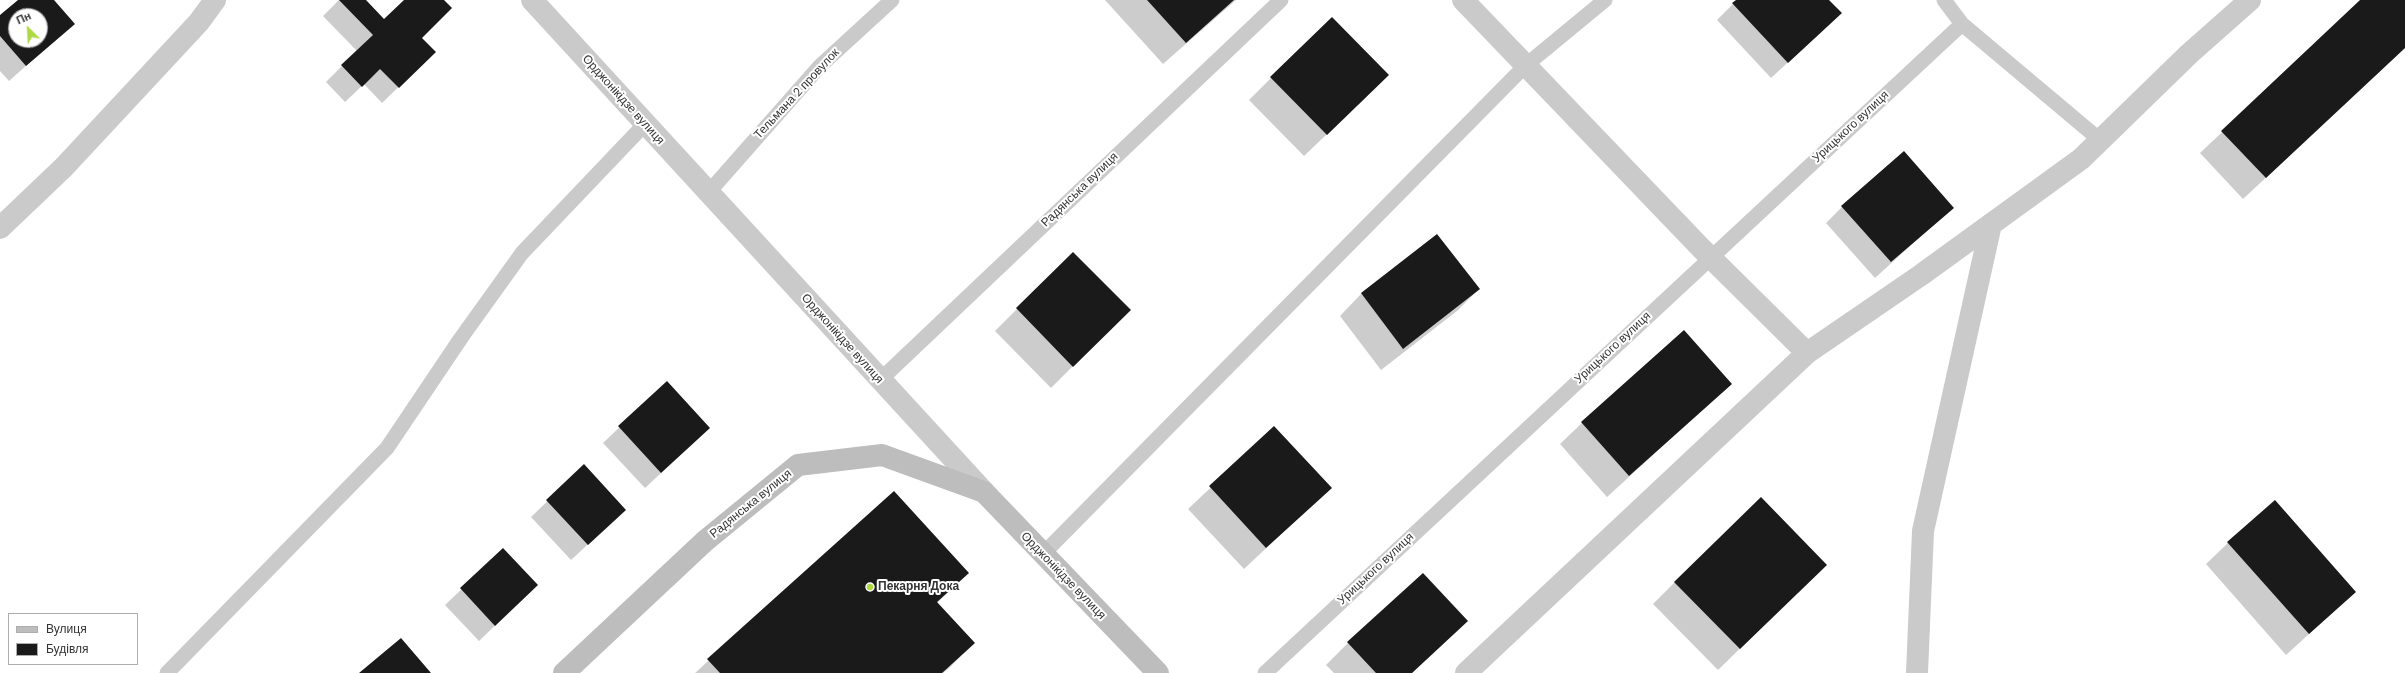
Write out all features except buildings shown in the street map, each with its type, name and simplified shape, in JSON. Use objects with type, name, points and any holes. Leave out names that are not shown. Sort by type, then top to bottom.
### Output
[{"type":"street","points":[[0,228],[64,167],[199,22],[216,0]]},
{"type":"street","name":"Орджонікідзе вулиця","points":[[532,0],[880,381],[1042,555],[1158,673]]},
{"type":"street","points":[[1463,0],[1524,66],[1807,353]]},
{"type":"street","points":[[1466,673],[1807,353],[2081,159],[2189,54],[2250,0]]},
{"type":"street","points":[[1917,673],[1923,530],[1991,224]]},
{"type":"street","name":"Радянська вулиця","points":[[564,673],[705,541],[798,466],[882,455],[984,492]]},
{"type":"lane","name":"Тельмана 2 провулок","points":[[708,193],[820,66],[892,0]]},
{"type":"lane","name":"Радянська вулиця","points":[[880,381],[1281,0]]},
{"type":"lane","points":[[1042,555],[1524,66],[1605,0]]},
{"type":"lane","points":[[1944,0],[1962,24],[2100,140]]},
{"type":"lane","name":"Урицького вулиця","points":[[1265,673],[1962,24]]},
{"type":"lane","points":[[167,673],[387,448],[461,338],[522,253],[645,124]]},
{"type":"place","name":"Пекарня Дока","points":[[870,587]]}]
